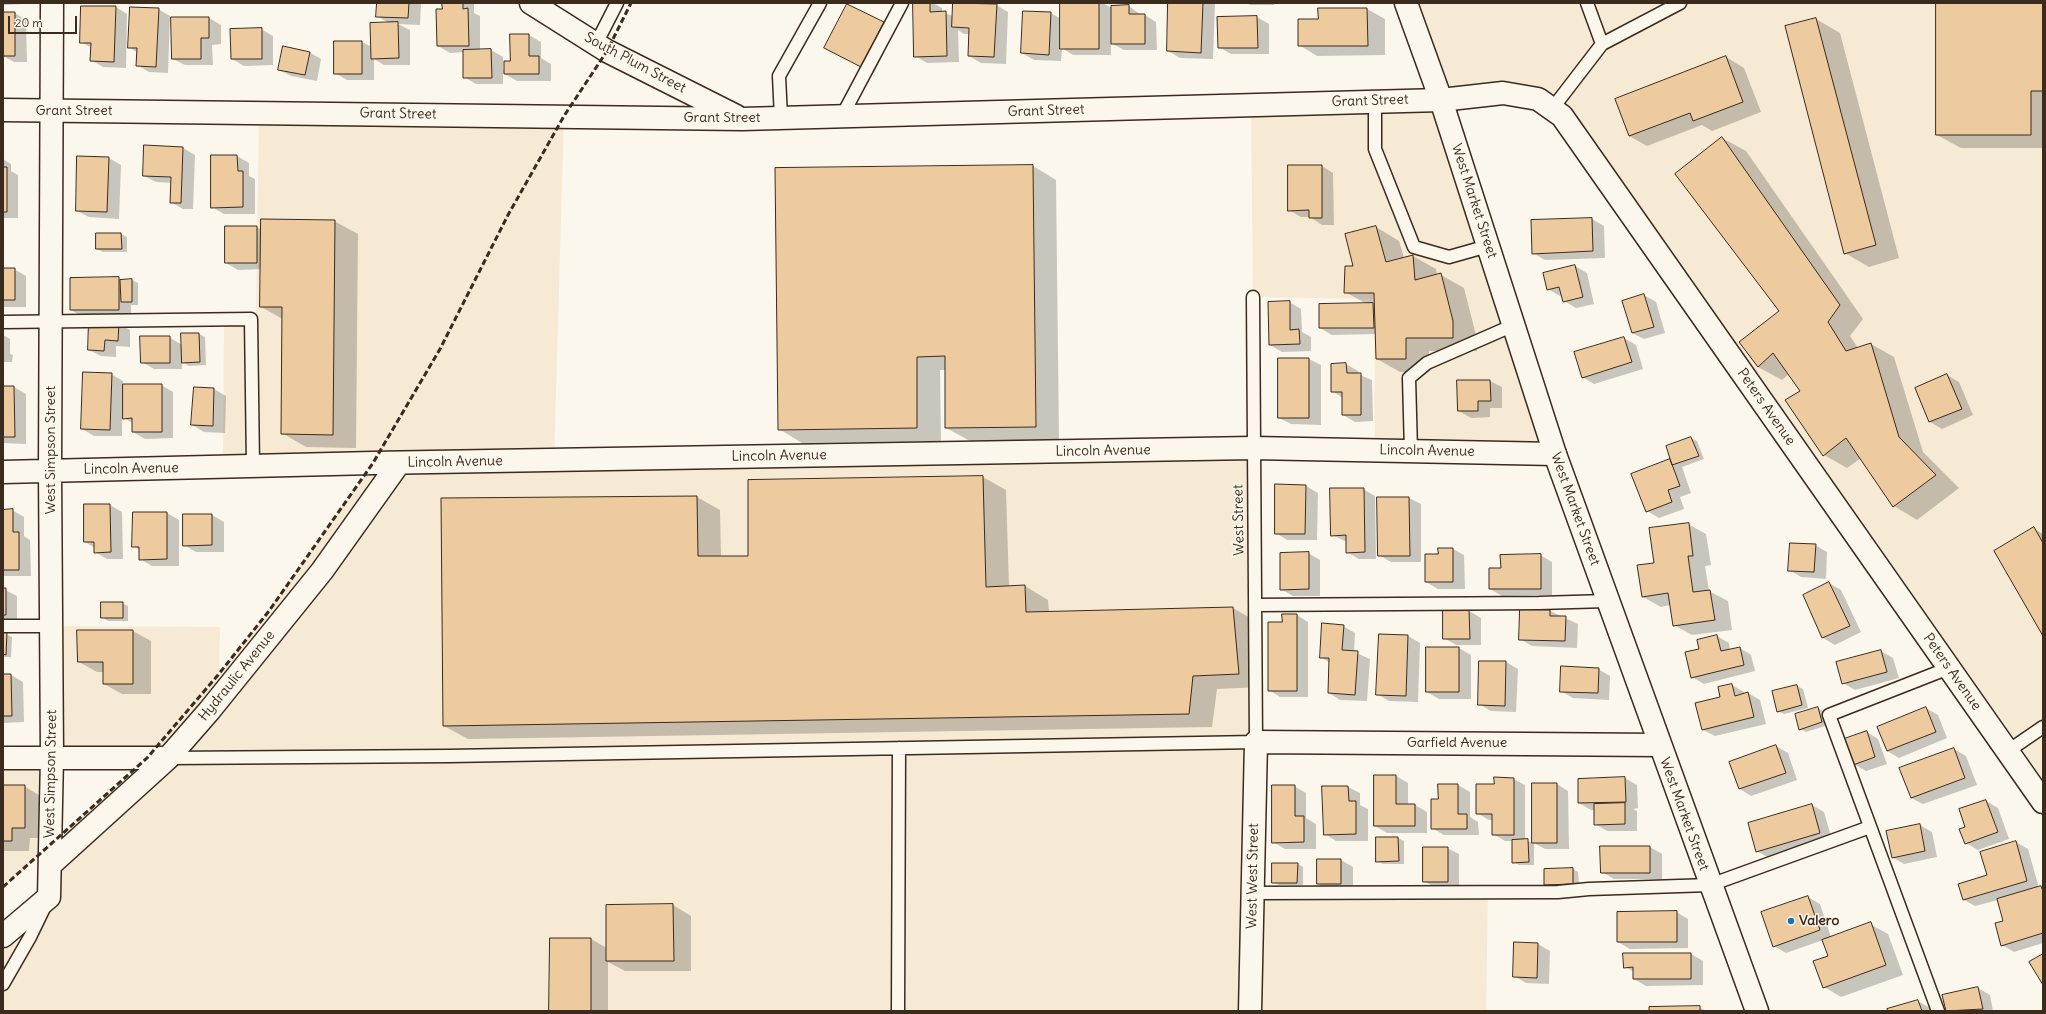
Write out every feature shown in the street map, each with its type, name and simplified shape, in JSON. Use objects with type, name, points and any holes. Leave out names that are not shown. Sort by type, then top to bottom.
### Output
[{"type":"street","name":"West Simpson Street","points":[[50,897],[52,757],[50,471],[53,110],[52,3]]},
{"type":"street","name":"South Plum Street","points":[[530,3],[596,44],[742,119]]},
{"type":"street","name":"West Market Street","points":[[1406,3],[1442,100],[1555,454],[1756,1011]]},
{"type":"street","name":"Peters Avenue","points":[[1442,100],[1503,93],[1538,99],[1562,116],[2043,802]]},
{"type":"street","name":"Grant Street","points":[[3,110],[742,119],[1442,100]]},
{"type":"street","name":"Lincoln Avenue","points":[[3,472],[399,463],[1253,448],[1555,454]]},
{"type":"street","name":"Hydraulic Avenue","points":[[50,865],[168,758],[210,711],[322,571],[399,463]]},
{"type":"street","name":"Garfield Avenue","points":[[1256,742],[1659,745]]},
{"type":"street","name":"West West Street","points":[[1250,1011],[1256,742]]},
{"type":"street","points":[[3,758],[168,758]]},
{"type":"street","points":[[3,936],[50,897]]},
{"type":"lane","points":[[596,44],[617,3]]},
{"type":"lane","points":[[781,118],[779,76],[820,3]]},
{"type":"lane","points":[[842,116],[902,3]]},
{"type":"lane","points":[[1587,3],[1602,44]]},
{"type":"lane","points":[[1552,109],[1602,44],[1680,3]]},
{"type":"lane","points":[[1375,101],[1375,149],[1414,247],[1449,257],[1488,246]]},
{"type":"lane","name":"West Street","points":[[1253,297],[1256,742]]},
{"type":"lane","points":[[3,322],[251,319],[253,466]]},
{"type":"lane","points":[[1411,451],[1410,378],[1427,363],[1514,325]]},
{"type":"lane","points":[[1254,605],[1539,603],[1607,601]]},
{"type":"lane","points":[[3,626],[52,626]]},
{"type":"lane","points":[[1938,1011],[1829,715],[1949,668]]},
{"type":"lane","points":[[2008,752],[2043,727]]},
{"type":"lane","points":[[168,758],[449,756],[1256,742]]},
{"type":"lane","points":[[898,1011],[899,748]]},
{"type":"lane","points":[[1253,893],[1558,892],[1589,889],[1710,885],[1870,827]]},
{"type":"lane","points":[[3,984],[30,937],[50,897]]},
{"type":"shaded area","points":[[1406,3],[2043,3],[2043,802],[1538,99],[1442,99],[1555,454],[1375,450],[1374,299],[1253,297],[1251,105],[1441,99]]},
{"type":"shaded area","points":[[259,113],[564,116],[554,460],[1253,448],[1253,893],[1488,892],[1486,1011],[3,1011],[3,936],[49,897],[50,845],[3,887],[3,758],[52,757],[52,626],[220,627],[219,674],[269,611],[373,464],[223,467],[224,319],[256,318]],"holes":[[[52,757],[147,759],[51,844]]]},
{"type":"building","points":[[377,3],[409,3],[408,18],[376,17]]},
{"type":"building","points":[[442,3],[463,3],[463,9],[468,8],[469,46],[437,46],[436,9],[442,9]]},
{"type":"building","points":[[913,3],[930,3],[930,12],[946,11],[947,56],[914,57]]},
{"type":"building","points":[[953,3],[997,4],[994,57],[968,56],[969,28],[952,27]]},
{"type":"building","points":[[1060,3],[1099,3],[1099,49],[1060,49]]},
{"type":"building","points":[[1168,3],[1203,3],[1201,53],[1167,51]]},
{"type":"building","points":[[1936,3],[2043,3],[2043,91],[2031,91],[2031,135],[1936,135]]},
{"type":"building","points":[[847,4],[884,22],[861,67],[824,48]]},
{"type":"building","points":[[1129,5],[1129,14],[1145,14],[1145,44],[1111,44],[1111,6]]},
{"type":"building","points":[[81,6],[116,6],[114,62],[90,61],[91,43],[80,43]]},
{"type":"building","points":[[130,7],[159,8],[156,67],[136,66],[137,48],[128,48]]},
{"type":"building","points":[[1318,8],[1367,8],[1368,46],[1298,46],[1298,19],[1318,19]]},
{"type":"building","points":[[1023,11],[1051,12],[1049,55],[1021,53]]},
{"type":"building","points":[[3,12],[15,12],[15,56],[3,56]]},
{"type":"building","points":[[1257,16],[1258,48],[1218,48],[1217,17]]},
{"type":"building","points":[[171,17],[209,17],[209,38],[201,38],[201,59],[172,59]]},
{"type":"building","points":[[1816,18],[1876,245],[1844,254],[1785,26]]},
{"type":"building","points":[[398,22],[399,58],[371,59],[370,23]]},
{"type":"building","points":[[262,28],[262,59],[231,59],[230,29]]},
{"type":"building","points":[[510,34],[529,34],[529,56],[539,56],[539,74],[504,74],[504,61],[510,61]]},
{"type":"building","points":[[334,41],[362,41],[362,74],[334,74]]},
{"type":"building","points":[[283,46],[310,52],[305,75],[278,70]]},
{"type":"building","points":[[491,49],[492,78],[463,78],[463,50]]},
{"type":"building","points":[[1726,56],[1743,102],[1693,121],[1690,113],[1629,136],[1615,99]]},
{"type":"building","points":[[1722,137],[1840,305],[1828,322],[1846,351],[1871,343],[1899,437],[1936,475],[1893,507],[1846,438],[1823,456],[1785,400],[1800,391],[1773,353],[1758,367],[1739,342],[1779,311],[1675,174]]},
{"type":"building","points":[[144,145],[183,147],[181,203],[170,203],[171,177],[143,176]]},
{"type":"building","points":[[211,155],[237,155],[238,171],[243,171],[243,207],[211,208]]},
{"type":"building","points":[[77,156],[109,157],[107,212],[76,211]]},
{"type":"building","points":[[1033,165],[1036,427],[945,428],[945,356],[917,357],[917,428],[778,430],[775,168]]},
{"type":"building","points":[[1288,165],[1322,165],[1322,218],[1309,218],[1309,210],[1288,211]]},
{"type":"building","points":[[3,167],[7,167],[7,212],[3,212]]},
{"type":"building","points":[[1592,218],[1593,251],[1532,254],[1531,220]]},
{"type":"building","points":[[261,219],[335,220],[333,435],[281,434],[282,307],[260,307]]},
{"type":"building","points":[[225,226],[257,226],[257,263],[225,263]]},
{"type":"building","points":[[1376,226],[1386,262],[1413,255],[1415,280],[1441,273],[1453,321],[1453,338],[1406,338],[1406,359],[1376,359],[1374,293],[1344,293],[1345,266],[1353,266],[1345,234]]},
{"type":"building","points":[[96,233],[121,233],[122,249],[96,249]]},
{"type":"building","points":[[1575,265],[1583,297],[1563,302],[1559,287],[1547,290],[1543,273]]},
{"type":"building","points":[[3,268],[15,268],[15,300],[3,300]]},
{"type":"building","points":[[119,277],[119,310],[70,310],[70,278]]},
{"type":"building","points":[[132,279],[132,302],[121,302],[120,280]]},
{"type":"building","points":[[1644,294],[1654,327],[1632,333],[1622,301]]},
{"type":"building","points":[[1290,301],[1290,330],[1299,329],[1300,344],[1269,345],[1268,302]]},
{"type":"building","points":[[1373,303],[1374,328],[1319,328],[1319,304]]},
{"type":"building","points":[[89,320],[119,322],[118,341],[105,340],[104,351],[88,350]]},
{"type":"building","points":[[181,333],[199,333],[200,362],[182,363]]},
{"type":"building","points":[[140,336],[170,336],[170,363],[141,363]]},
{"type":"building","points":[[1624,337],[1632,362],[1582,378],[1574,352]]},
{"type":"building","points":[[1278,358],[1309,358],[1309,418],[1278,418]]},
{"type":"building","points":[[1346,363],[1347,373],[1361,373],[1361,415],[1342,415],[1342,392],[1331,392],[1331,364]]},
{"type":"building","points":[[83,372],[112,373],[110,430],[81,429]]},
{"type":"building","points":[[1947,374],[1962,409],[1929,422],[1915,388]]},
{"type":"building","points":[[1457,380],[1490,380],[1491,401],[1478,401],[1478,411],[1458,411]]},
{"type":"building","points":[[123,384],[162,384],[162,432],[132,432],[132,418],[123,419]]},
{"type":"building","points":[[3,386],[14,386],[15,437],[3,437]]},
{"type":"building","points":[[194,387],[214,388],[213,426],[191,425]]},
{"type":"building","points":[[1691,437],[1699,456],[1672,465],[1666,446]]},
{"type":"building","points":[[1670,459],[1680,486],[1668,490],[1672,502],[1646,512],[1631,474]]},
{"type":"building","points":[[983,476],[986,587],[1025,585],[1026,612],[1233,607],[1239,674],[1193,676],[1189,714],[443,726],[441,498],[697,496],[698,556],[748,556],[748,480]]},
{"type":"building","points":[[1275,484],[1306,485],[1305,534],[1275,534]]},
{"type":"building","points":[[1330,488],[1364,488],[1365,552],[1346,553],[1346,535],[1331,536]]},
{"type":"building","points":[[1377,497],[1409,497],[1410,556],[1378,556]]},
{"type":"building","points":[[84,504],[110,504],[111,552],[94,553],[94,542],[84,542]]},
{"type":"building","points":[[13,509],[13,532],[19,532],[19,570],[3,570],[3,510]]},
{"type":"building","points":[[133,512],[167,512],[167,559],[139,560],[139,547],[132,547]]},
{"type":"building","points":[[183,514],[212,514],[212,545],[183,546]]},
{"type":"building","points":[[1689,523],[1693,556],[1688,556],[1693,592],[1710,590],[1715,620],[1673,626],[1668,593],[1642,597],[1637,565],[1654,563],[1649,528]]},
{"type":"building","points":[[2034,527],[2043,543],[2043,636],[1994,551]]},
{"type":"building","points":[[1790,543],[1816,544],[1814,572],[1788,571]]},
{"type":"building","points":[[1438,548],[1453,548],[1453,582],[1425,582],[1425,554],[1438,554]]},
{"type":"building","points":[[1309,552],[1309,589],[1280,590],[1280,553]]},
{"type":"building","points":[[1541,554],[1541,589],[1489,589],[1489,568],[1501,568],[1500,555]]},
{"type":"building","points":[[1829,582],[1850,626],[1822,638],[1803,595]]},
{"type":"building","points":[[3,588],[6,588],[6,615],[3,615]]},
{"type":"building","points":[[101,602],[123,602],[123,618],[101,618]]},
{"type":"building","points":[[1520,609],[1550,610],[1550,616],[1566,616],[1565,641],[1519,640]]},
{"type":"building","points":[[1443,610],[1469,610],[1470,639],[1443,639]]},
{"type":"building","points":[[1282,614],[1297,614],[1297,691],[1268,691],[1268,622],[1282,622]]},
{"type":"building","points":[[1322,623],[1344,625],[1342,650],[1358,651],[1355,695],[1328,693],[1329,658],[1320,658]]},
{"type":"building","points":[[77,630],[133,630],[133,684],[103,684],[103,662],[78,662]]},
{"type":"building","points":[[3,632],[7,632],[6,655],[3,654]]},
{"type":"building","points":[[1379,634],[1408,635],[1406,696],[1376,695]]},
{"type":"building","points":[[1717,635],[1721,651],[1740,647],[1744,665],[1691,678],[1685,652],[1699,649],[1697,640]]},
{"type":"building","points":[[1426,647],[1459,647],[1459,692],[1426,692]]},
{"type":"building","points":[[1881,650],[1887,672],[1842,684],[1836,662]]},
{"type":"building","points":[[1479,661],[1506,661],[1505,706],[1478,705]]},
{"type":"building","points":[[1561,666],[1599,668],[1598,693],[1560,692]]},
{"type":"building","points":[[3,674],[11,674],[12,716],[3,716]]},
{"type":"building","points":[[1732,684],[1735,696],[1748,692],[1754,717],[1702,730],[1695,703],[1720,697],[1718,687]]},
{"type":"building","points":[[1797,685],[1802,705],[1777,712],[1772,691]]},
{"type":"building","points":[[1818,707],[1822,722],[1799,730],[1795,714]]},
{"type":"building","points":[[1926,707],[1936,732],[1887,751],[1877,727]]},
{"type":"building","points":[[1867,731],[1875,757],[1853,765],[1844,739]]},
{"type":"building","points":[[1776,745],[1786,773],[1739,789],[1729,762]]},
{"type":"building","points":[[1954,748],[1965,778],[1911,798],[1899,768]]},
{"type":"building","points":[[1374,775],[1396,775],[1396,804],[1415,804],[1415,826],[1374,826]]},
{"type":"building","points":[[1494,777],[1514,778],[1514,835],[1492,835],[1492,814],[1476,814],[1476,784],[1494,784]]},
{"type":"building","points":[[1625,777],[1626,802],[1578,803],[1578,779]]},
{"type":"building","points":[[1532,783],[1557,783],[1557,843],[1532,843]]},
{"type":"building","points":[[1438,784],[1458,784],[1458,814],[1467,814],[1467,829],[1431,829],[1431,799],[1438,799]]},
{"type":"building","points":[[3,785],[25,785],[25,828],[12,828],[12,841],[3,841]]},
{"type":"building","points":[[1272,785],[1295,785],[1295,816],[1304,816],[1304,842],[1272,843]]},
{"type":"building","points":[[1322,786],[1348,786],[1349,801],[1356,801],[1356,834],[1324,835]]},
{"type":"building","points":[[1986,800],[1998,832],[1965,844],[1959,829],[1965,827],[1959,809]]},
{"type":"building","points":[[1625,803],[1625,824],[1594,825],[1594,804]]},
{"type":"building","points":[[1812,804],[1820,833],[1756,852],[1748,823]]},
{"type":"building","points":[[1920,824],[1925,851],[1892,858],[1886,831]]},
{"type":"building","points":[[1376,837],[1398,837],[1399,861],[1376,862]]},
{"type":"building","points":[[1528,839],[1529,862],[1512,863],[1512,840]]},
{"type":"building","points":[[2016,841],[2027,881],[1963,900],[1958,884],[1987,875],[1980,852]]},
{"type":"building","points":[[1600,846],[1650,846],[1650,873],[1601,873]]},
{"type":"building","points":[[1423,847],[1448,847],[1448,882],[1423,882]]},
{"type":"building","points":[[1317,859],[1341,859],[1341,884],[1317,884]]},
{"type":"building","points":[[1272,863],[1298,863],[1297,883],[1272,883]]},
{"type":"building","points":[[1573,868],[1573,884],[1544,885],[1544,869]]},
{"type":"building","points":[[2041,886],[2043,891],[2043,933],[2001,946],[1995,923],[2003,921],[1997,899]]},
{"type":"building","name":"Valero","points":[[1808,896],[1820,930],[1773,947],[1761,912]]},
{"type":"building","points":[[673,904],[674,961],[606,961],[606,905]]},
{"type":"building","points":[[1677,911],[1677,942],[1617,942],[1617,912]]},
{"type":"building","points":[[1871,922],[1886,965],[1823,988],[1813,961],[1828,956],[1822,940]]},
{"type":"building","points":[[550,938],[591,938],[591,1011],[549,1011]]},
{"type":"building","points":[[1514,942],[1538,943],[1537,978],[1513,977]]},
{"type":"building","points":[[1623,953],[1691,953],[1691,979],[1633,979],[1633,967],[1624,968]]},
{"type":"building","points":[[2043,954],[2043,985],[2029,962]]},
{"type":"building","points":[[1978,987],[1983,1009],[1946,1011],[1942,995]]},
{"type":"building","points":[[1918,1000],[1922,1011],[1888,1011],[1887,1009]]},
{"type":"building","points":[[1700,1006],[1700,1011],[1649,1011],[1649,1007]]},
{"type":"railway","points":[[3,887],[147,758],[218,675],[269,611],[373,463],[440,349],[508,215],[564,116],[607,51],[631,3]]},
{"type":"place","name":"Valero","points":[[1791,921]]}]
